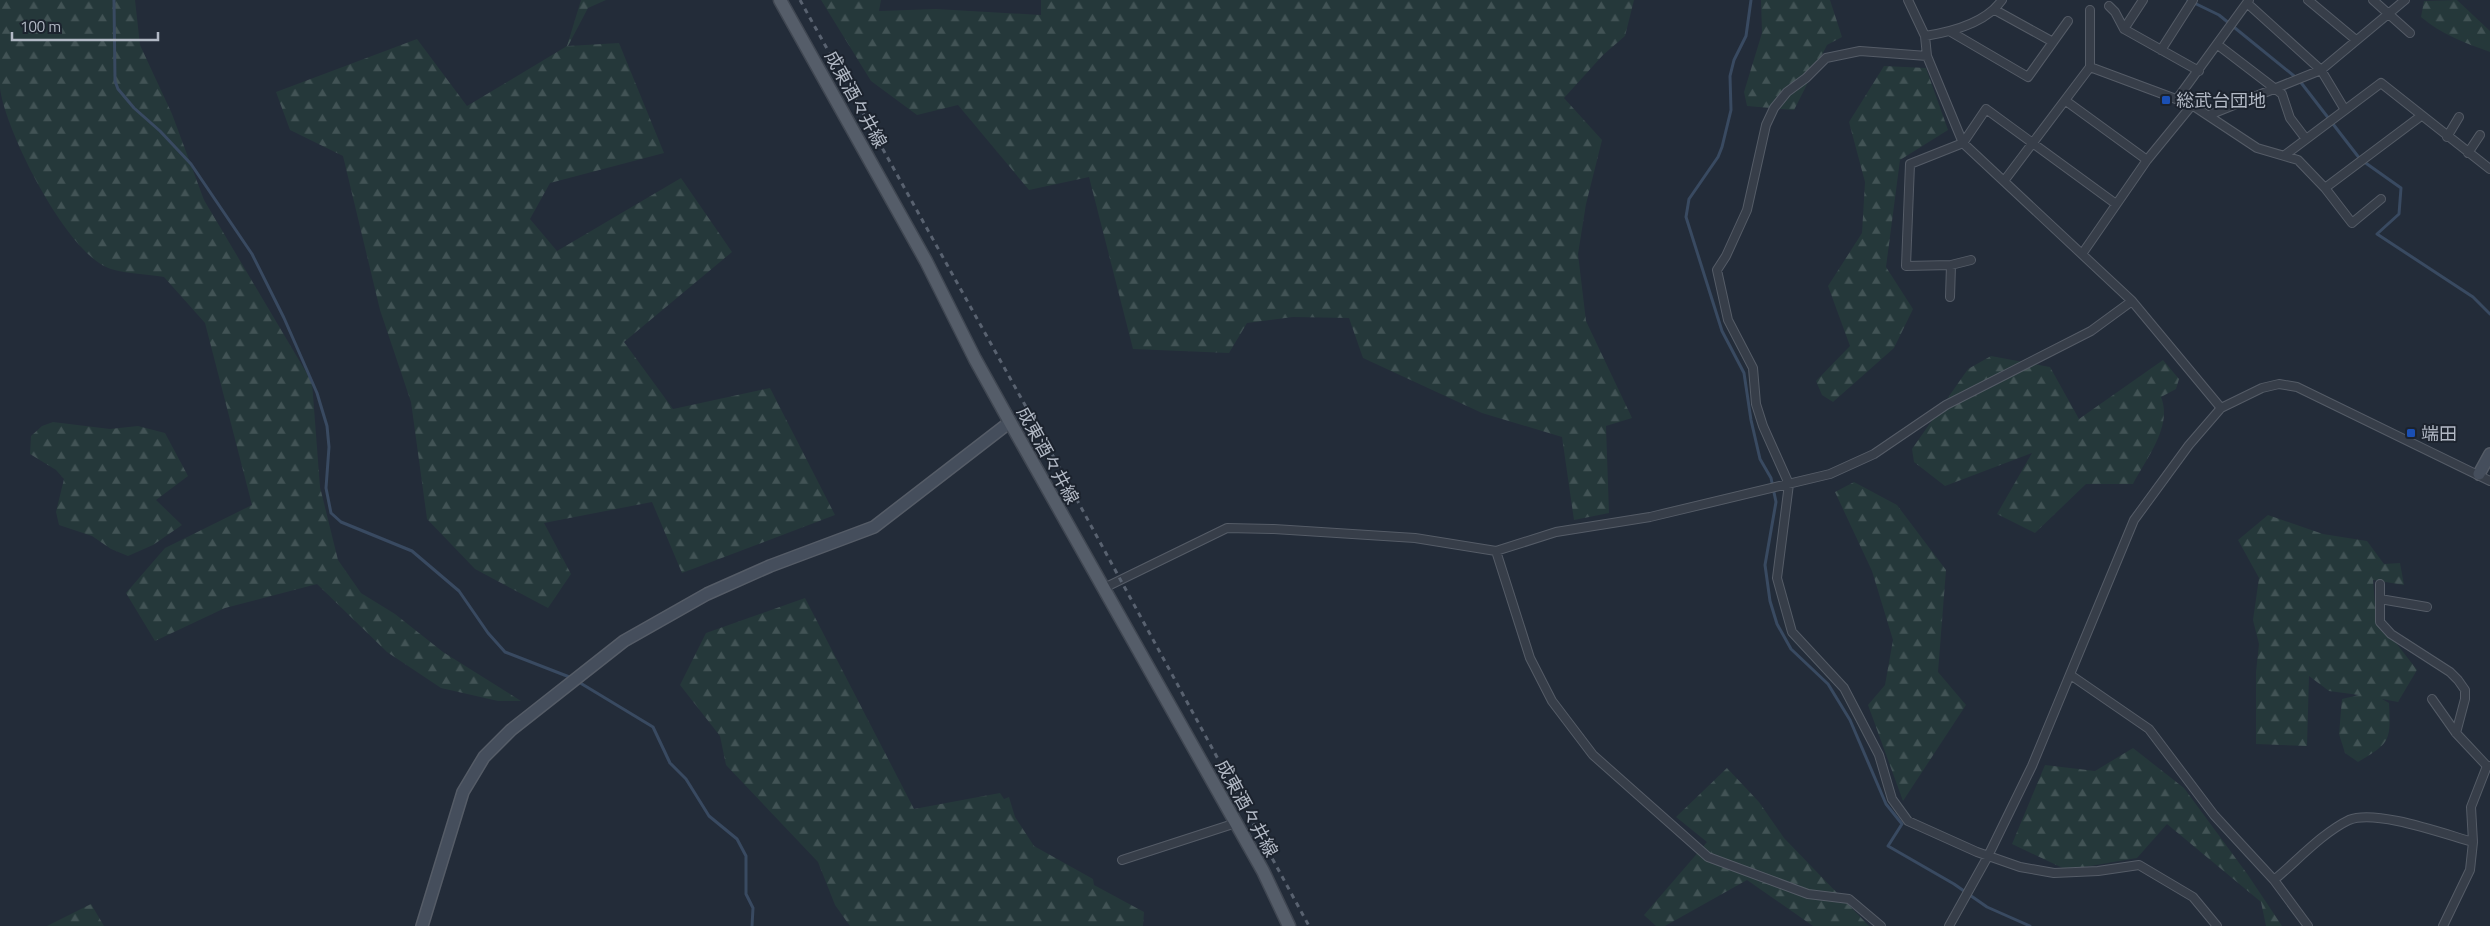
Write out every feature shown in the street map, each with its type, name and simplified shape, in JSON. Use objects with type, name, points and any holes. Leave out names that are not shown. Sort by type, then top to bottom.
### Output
[{"type":"main road","name":"成東酒々井線","points":[[780,0],[926,261],[975,359],[1263,871],[1288,926]]},
{"type":"street","points":[[1908,0],[1925,36],[1927,56],[1963,143],[2132,301],[2222,408]]},
{"type":"street","points":[[1925,36],[1950,32],[1995,10],[2002,0]]},
{"type":"street","points":[[2124,29],[2143,0]]},
{"type":"street","points":[[2161,50],[2193,0]]},
{"type":"street","points":[[2308,0],[2356,40]]},
{"type":"street","points":[[2373,0],[2410,33]]},
{"type":"street","points":[[2209,115],[2321,70],[2405,0]]},
{"type":"street","points":[[2177,99],[2248,2],[2321,70],[2345,110]]},
{"type":"street","points":[[2109,6],[2115,12],[2124,29],[2199,71]]},
{"type":"street","points":[[1995,10],[2053,42]]},
{"type":"street","points":[[2004,181],[2034,144],[2090,67],[2090,10]]},
{"type":"street","points":[[1950,32],[2028,77],[2068,21]]},
{"type":"street","points":[[2218,45],[2282,94],[2290,118],[2306,139]]},
{"type":"street","points":[[1927,56],[1860,51],[1826,58],[1806,78],[1787,92],[1774,108],[1766,125],[1747,210],[1726,256],[1717,270],[1728,320],[1753,368],[1756,404],[1763,426],[1790,484],[1777,578],[1792,632],[1844,688],[1879,755],[1892,799],[1908,821],[1988,856],[2020,867],[2054,873],[2098,871],[2139,865],[2193,897],[2217,926]]},
{"type":"street","points":[[2090,67],[2192,105],[2257,148],[2298,160],[2325,188],[2352,223],[2381,200]]},
{"type":"street","points":[[2285,155],[2381,83],[2447,137],[2490,169]]},
{"type":"street","points":[[2066,101],[2146,160]]},
{"type":"street","points":[[2082,254],[2146,160],[2192,105]]},
{"type":"street","points":[[1971,260],[1951,265],[1906,266],[1910,164],[1963,143],[1986,109],[2116,204]]},
{"type":"street","points":[[2325,188],[2422,116]]},
{"type":"street","points":[[2447,137],[2459,117]]},
{"type":"street","points":[[2468,153],[2480,135]]},
{"type":"street","points":[[1950,297],[1951,265]]},
{"type":"street","points":[[1104,588],[1227,528],[1415,538],[1496,551],[1556,532],[1650,516],[1830,474],[1874,454],[1946,405],[2090,331],[2132,301]]},
{"type":"street","points":[[1949,926],[1988,856],[2032,766],[2072,676],[2134,520],[2189,445],[2222,408],[2262,388],[2279,384],[2297,387],[2479,474],[2490,482]]},
{"type":"street","points":[[422,926],[463,792],[484,757],[511,730],[624,640],[699,598],[770,566],[874,527],[1010,422]]},
{"type":"street","points":[[2479,474],[2490,454]]},
{"type":"street","points":[[1496,551],[1530,658],[1552,701],[1593,755],[1708,858],[1808,894],[1848,899],[1881,926]]},
{"type":"street","points":[[2380,584],[2380,622],[2390,634],[2450,672],[2465,690],[2465,699],[2456,733]]},
{"type":"street","points":[[2380,599],[2427,607]]},
{"type":"street","points":[[2072,676],[2149,729],[2214,814],[2274,880],[2308,926]]},
{"type":"street","points":[[2432,699],[2456,733],[2489,766],[2471,807],[2473,842],[2467,878],[2444,926]]},
{"type":"street","points":[[2274,880],[2330,832],[2350,820],[2369,816],[2473,842]]},
{"type":"street","points":[[1122,860],[1236,823]]},
{"type":"green space","points":[[0,0],[135,0],[140,45],[172,114],[204,200],[312,382],[320,487],[338,560],[361,593],[395,614],[443,652],[521,701],[498,701],[441,688],[387,652],[317,584],[225,608],[155,641],[126,593],[165,548],[252,505],[205,323],[164,277],[117,271],[94,259],[76,241],[58,217],[26,161],[4,108],[0,88]]},
{"type":"green space","points":[[581,0],[606,0],[588,8],[568,46],[619,43],[664,153],[550,183],[530,219],[557,251],[681,178],[732,252],[624,342],[673,409],[770,388],[835,515],[682,573],[652,502],[544,523],[571,574],[548,608],[475,569],[427,519],[411,402],[380,310],[343,156],[290,130],[276,92],[417,39],[467,106],[567,46]]},
{"type":"green space","points":[[821,0],[881,0],[879,11],[936,9],[1041,15],[1041,0],[1634,0],[1625,36],[1603,55],[1564,98],[1602,140],[1586,204],[1578,254],[1586,321],[1632,418],[1606,426],[1609,513],[1574,520],[1562,437],[1482,413],[1363,358],[1349,318],[1293,317],[1247,323],[1229,353],[1133,349],[1089,177],[1029,190],[958,105],[917,115],[871,81]]},
{"type":"green space","points":[[1761,0],[1830,0],[1842,37],[1827,45],[1794,110],[1747,106],[1744,92],[1762,33]]},
{"type":"green space","points":[[2457,0],[2490,31],[2490,52],[2445,33],[2421,17],[2424,1]]},
{"type":"green space","points":[[1884,66],[1926,68],[1948,130],[1900,160],[1886,267],[1913,309],[1894,348],[1833,402],[1822,395],[1816,381],[1850,346],[1828,286],[1862,233],[1865,182],[1849,122]]},
{"type":"green space","points":[[1991,356],[2050,367],[2079,419],[2163,360],[2179,379],[2176,389],[2161,397],[2164,419],[2161,431],[2133,484],[2086,484],[2035,533],[1997,514],[2032,453],[1945,486],[1914,462],[1912,449],[1968,369]]},
{"type":"green space","points":[[53,422],[110,429],[138,426],[165,433],[188,476],[156,500],[182,525],[153,545],[128,556],[111,549],[92,536],[59,525],[56,512],[64,479],[56,470],[30,454],[31,436],[42,426]]},
{"type":"green space","points":[[1854,482],[1897,505],[1946,570],[1938,672],[1966,705],[1903,801],[1868,705],[1885,685],[1893,640],[1872,571],[1835,492]]},
{"type":"green space","points":[[2268,515],[2323,534],[2367,541],[2384,564],[2400,563],[2404,585],[2373,580],[2376,617],[2417,670],[2398,702],[2382,699],[2389,703],[2389,733],[2386,740],[2377,750],[2358,762],[2345,753],[2339,734],[2342,699],[2359,695],[2329,691],[2309,676],[2307,746],[2256,744],[2256,672],[2259,644],[2253,620],[2259,578],[2238,540]]},
{"type":"green space","points":[[805,598],[914,809],[1000,793],[1004,799],[1009,797],[1015,817],[1034,846],[1093,879],[1094,885],[1144,912],[1143,926],[850,926],[835,905],[818,862],[726,765],[720,736],[680,685],[706,633]]},
{"type":"green space","points":[[2133,748],[2184,788],[2248,875],[2282,926],[2266,926],[2261,902],[2167,824],[2137,858],[2067,870],[2012,844],[2045,765],[2095,771]]},
{"type":"green space","points":[[1727,768],[1759,802],[1784,838],[1869,926],[1813,926],[1747,880],[1665,926],[1656,926],[1644,915],[1707,842],[1676,817]]},
{"type":"green space","points":[[91,904],[104,926],[47,926]]},
{"type":"waterway","points":[[114,0],[115,81],[118,89],[134,108],[160,131],[191,164],[252,254],[284,318],[317,393],[327,426],[329,447],[326,488],[331,513],[341,522],[412,551],[459,591],[488,633],[505,652],[572,678]]},
{"type":"waterway","points":[[1751,0],[1746,36],[1734,60],[1730,76],[1731,110],[1722,147],[1718,157],[1689,199],[1686,217],[1722,331],[1744,373],[1751,420],[1760,459],[1771,478],[1776,502],[1765,565],[1770,601],[1777,624],[1791,649],[1828,684],[1850,720],[1886,804],[1902,824],[1888,846],[1954,884],[1987,907],[2030,926]]},
{"type":"waterway","points":[[2188,0],[2219,15],[2299,80],[2360,159],[2401,188],[2399,214],[2377,234],[2473,297],[2490,314]]},
{"type":"waterway","points":[[577,681],[653,727],[670,763],[686,779],[709,816],[737,839],[746,856],[746,894],[753,908],[752,926]]},
{"type":"railway","points":[[800,0],[1040,432],[1309,926]]},
{"type":"place","name":"総武台団地","points":[[2166,100]]},
{"type":"place","name":"端田","points":[[2411,433]]}]
